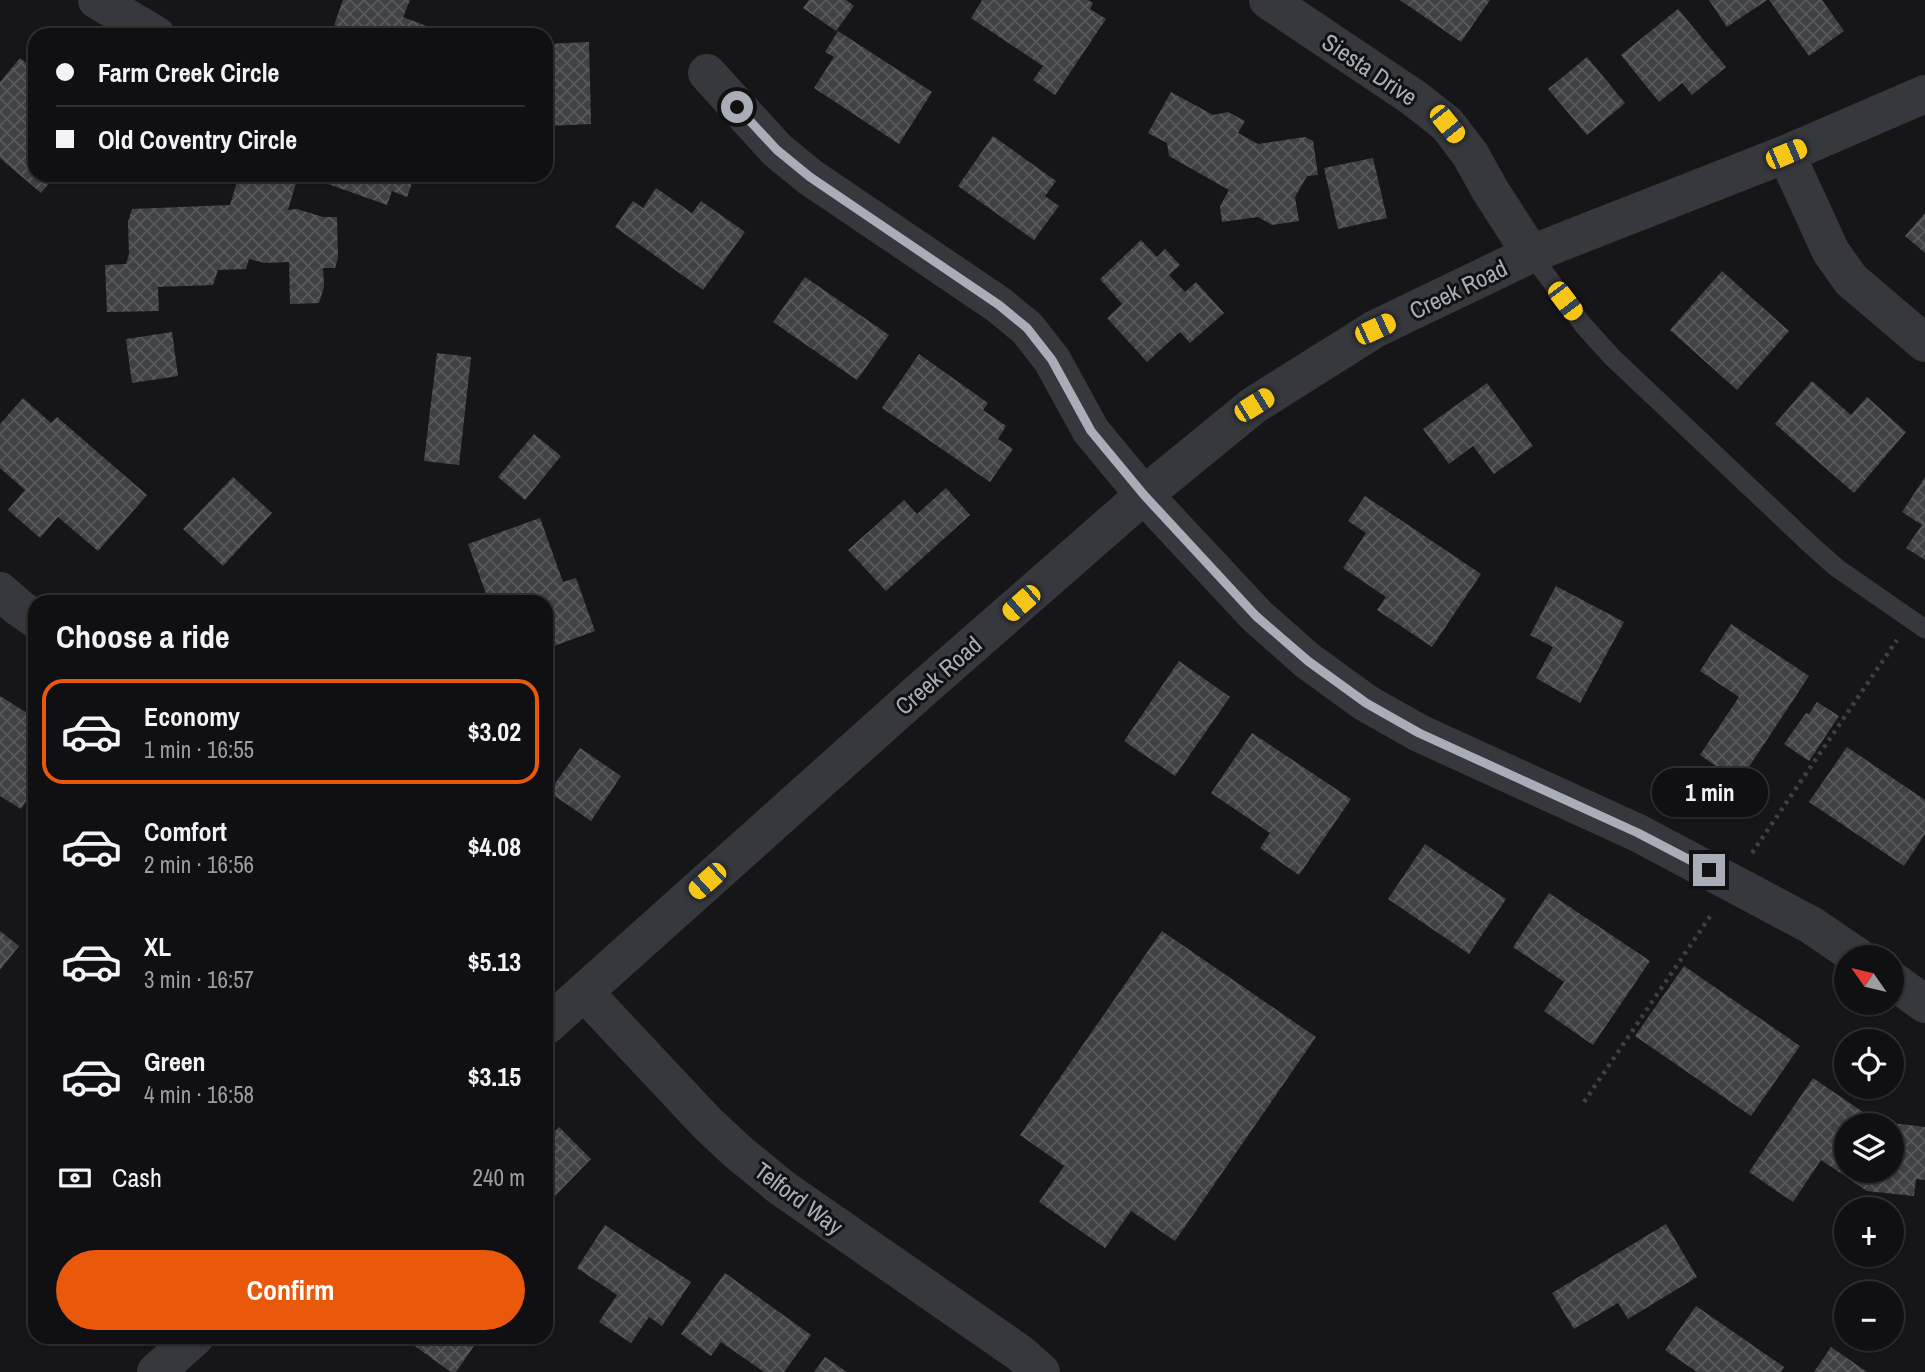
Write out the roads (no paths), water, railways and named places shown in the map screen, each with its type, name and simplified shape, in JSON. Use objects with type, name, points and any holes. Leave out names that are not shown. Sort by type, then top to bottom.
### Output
[{"type":"street","points":[[97,0],[144,28]]},
{"type":"street","name":"Siesta Drive","points":[[1268,0],[1414,98],[1447,124],[1470,154],[1531,254]]},
{"type":"street","points":[[707,74],[777,150],[810,177],[999,305],[1027,328],[1052,360],[1091,431],[1144,495],[1256,616],[1308,661],[1366,703],[1419,733],[1638,833],[1811,925],[1840,945]]},
{"type":"street","name":"Creek Road","points":[[553,1020],[1144,495],[1254,405],[1375,329],[1531,254],[1786,154],[1925,94]]},
{"type":"street","points":[[1786,154],[1831,252],[1844,271],[1925,343]]},
{"type":"street","points":[[0,591],[28,613]]},
{"type":"street","points":[[1904,989],[1925,1004]]},
{"type":"street","name":"Telford Way","points":[[584,992],[706,1123],[738,1152],[782,1188],[1021,1354],[1041,1372]]},
{"type":"street","points":[[156,1372],[187,1344]]},
{"type":"lane","points":[[1531,254],[1583,325],[1612,358],[1820,553],[1925,629]]}]
